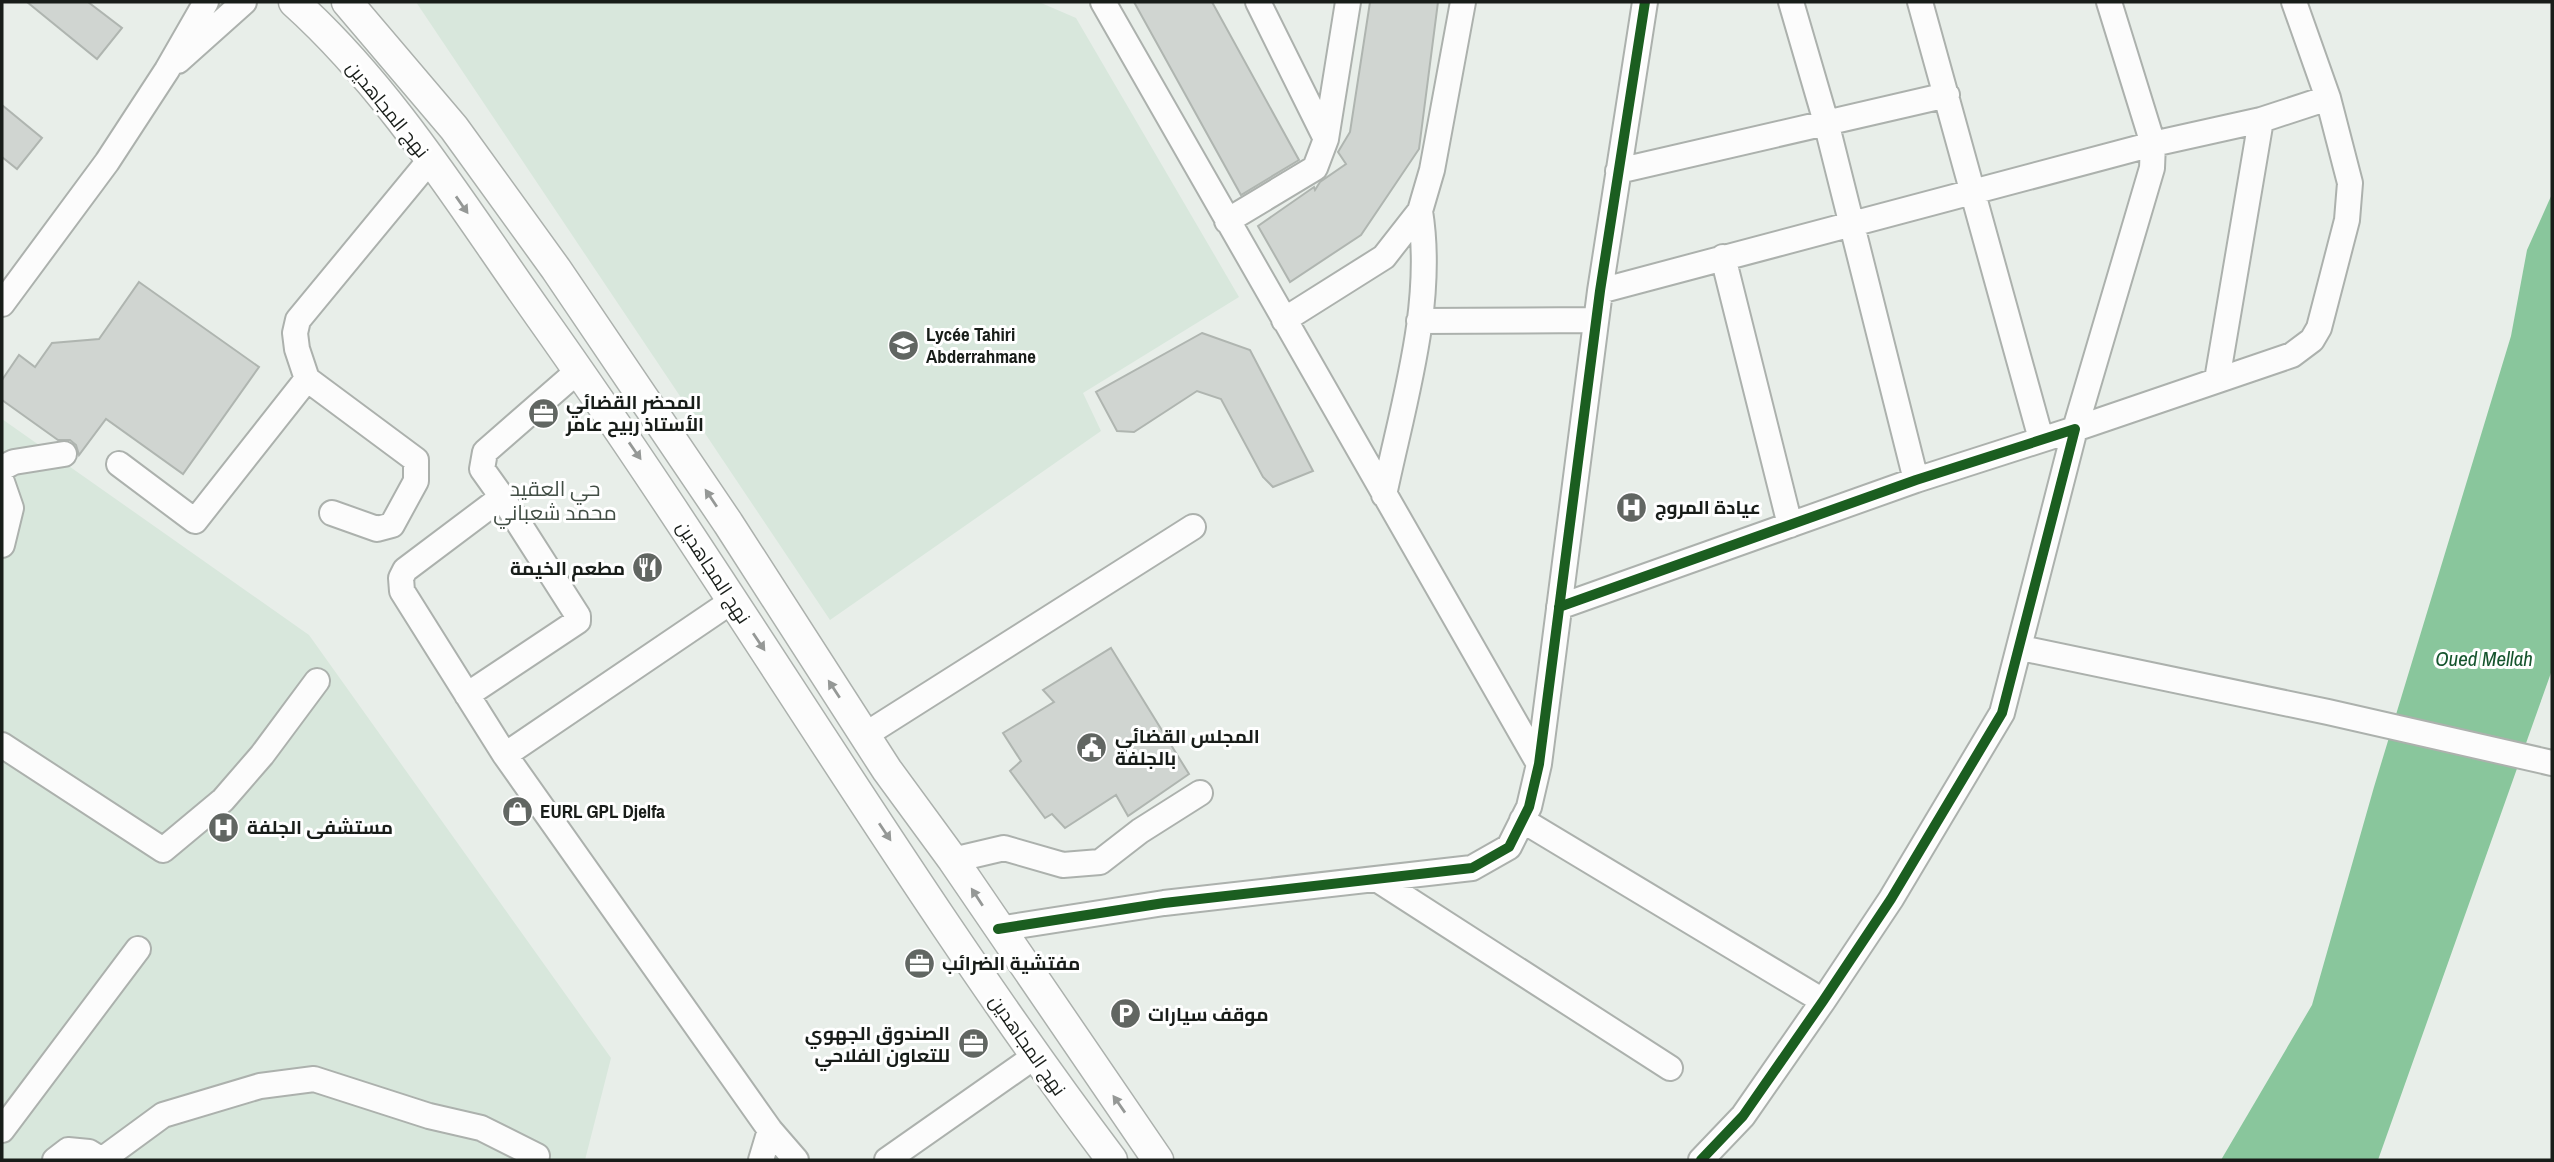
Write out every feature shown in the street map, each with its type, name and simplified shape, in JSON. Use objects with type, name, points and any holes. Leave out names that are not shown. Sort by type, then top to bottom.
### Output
[{"type":"main road","name":"نهج المجاهدين","points":[[294,2],[330,37],[430,160],[579,370],[661,489],[732,601],[1034,1057],[1112,1160]]},
{"type":"main road","name":"نهج المجاهدين","points":[[347,2],[454,128],[556,269],[728,523],[864,736],[953,860],[1158,1160]]},
{"type":"street","points":[[2,304],[107,162],[167,71],[205,2]]},
{"type":"street","points":[[167,71],[244,2]]},
{"type":"street","points":[[1103,2],[1539,764]]},
{"type":"street","points":[[1258,2],[1326,139]]},
{"type":"street","points":[[1227,221],[1315,168],[1326,139],[1348,2]]},
{"type":"street","points":[[1284,320],[1384,257],[1420,211],[1432,170],[1463,2]]},
{"type":"street","points":[[998,929],[1164,903],[1472,867],[1509,847],[1529,807],[1539,764],[1600,291],[1645,2]]},
{"type":"street","points":[[1790,2],[1826,122],[1916,480]]},
{"type":"street","points":[[1920,2],[1975,192],[2041,439]]},
{"type":"street","points":[[1701,1160],[1743,1116],[1823,1001],[1891,899],[2002,713],[2021,648],[2075,429],[2147,190],[2153,144],[2109,2]]},
{"type":"street","points":[[1559,607],[1916,480],[2292,355],[2312,341],[2319,328],[2347,220],[2350,183],[2328,99],[2294,2]]},
{"type":"street","points":[[1618,171],[1947,95]]},
{"type":"street","points":[[1600,291],[2153,144],[2261,120],[2328,99]]},
{"type":"street","points":[[2217,380],[2261,120]]},
{"type":"street","points":[[332,513],[377,529],[392,525],[416,481],[418,471],[416,460],[405,449],[307,379],[296,349],[298,320],[430,160]]},
{"type":"street","points":[[1384,495],[1419,321],[1427,250],[1420,211]]},
{"type":"street","points":[[1723,257],[1790,524]]},
{"type":"street","points":[[1419,321],[1596,320]]},
{"type":"street","points":[[467,695],[578,621],[578,616],[482,470],[485,452],[579,370]]},
{"type":"street","points":[[119,464],[195,521],[307,379]]},
{"type":"street","points":[[2,468],[14,462],[64,454]]},
{"type":"street","points":[[2,482],[11,508],[2,545]]},
{"type":"street","points":[[502,497],[405,570],[401,578],[402,591],[505,755],[770,1130],[796,1160]]},
{"type":"street","points":[[864,736],[1193,527]]},
{"type":"street","points":[[505,755],[732,601]]},
{"type":"street","points":[[2021,648],[2328,712],[2552,763]]},
{"type":"street","points":[[2,745],[163,850],[223,800],[262,755],[317,681]]},
{"type":"street","points":[[953,860],[1004,848],[1063,865],[1100,862],[1140,831],[1200,793]]},
{"type":"street","points":[[1522,820],[1823,1001]]},
{"type":"street","points":[[1378,880],[1670,1068]]},
{"type":"street","points":[[2,1130],[138,949]]},
{"type":"street","points":[[887,1160],[1034,1057]]},
{"type":"street","points":[[55,1160],[68,1150],[89,1152],[103,1160],[163,1115],[260,1086],[314,1079],[429,1116],[481,1128],[537,1156]]},
{"type":"street","points":[[761,1160],[770,1130]]},
{"type":"shaded area","name":"Lycée Tahiri Abderrahmane","points":[[416,2],[1039,2],[1076,18],[1239,297],[1083,393],[1101,431],[830,620]]},
{"type":"shaded area","name":"مستشفى الجلفة","points":[[2,419],[309,635],[611,1058],[585,1160],[2,1160]]},
{"type":"water","name":"Oued Mellah","points":[[2552,194],[2552,670],[2378,1160],[2221,1160],[2312,1005],[2374,787],[2511,336],[2527,250]]},
{"type":"building","points":[[27,2],[88,2],[122,28],[97,59]]},
{"type":"building","points":[[1134,2],[1212,2],[1299,160],[1241,195]]},
{"type":"building","points":[[1370,2],[1438,2],[1419,149],[1361,235],[1290,282],[1258,226],[1314,187],[1315,190],[1320,182],[1346,164],[1338,152],[1350,132]]},
{"type":"building","points":[[2,105],[42,138],[17,169],[2,157]]},
{"type":"building","points":[[139,282],[259,367],[183,474],[106,419],[79,455],[76,445],[70,440],[58,440],[2,400],[2,380],[19,355],[35,367],[52,343],[99,339]]},
{"type":"building","points":[[1202,333],[1250,350],[1313,471],[1273,487],[1263,477],[1221,399],[1197,391],[1134,432],[1117,431],[1096,392]]},
{"type":"building","name":"المجلس القضائي بالجلفة","points":[[1111,648],[1189,774],[1128,816],[1116,795],[1065,828],[1052,814],[1045,818],[1010,771],[1021,761],[1003,733],[1054,702],[1043,690]]},
{"type":"cycle path","points":[[998,929],[1164,903],[1472,868],[1509,847],[1529,807],[1539,764],[1600,291],[1645,2]]},
{"type":"cycle path","points":[[1559,607],[1916,480],[2075,429],[2002,713],[1891,899],[1823,1001],[1743,1116],[1701,1160]]},
{"type":"place","name":"Lycée Tahiri Abderrahmane","points":[[903,345]]},
{"type":"place","name":"المحضر القضائي الأستاذ ربيح عامر","points":[[543,413]]},
{"type":"place","name":"عيادة المروج","points":[[1632,507]]},
{"type":"place","name":"مطعم الخيمة","points":[[648,568]]},
{"type":"place","name":"المجلس القضائي بالجلفة","points":[[1092,747]]},
{"type":"place","name":"EURL GPL Djelfa","points":[[517,811]]},
{"type":"place","name":"مستشفى الجلفة","points":[[224,827]]},
{"type":"place","name":"مفتشية الضرائب","points":[[919,963]]},
{"type":"place","name":"موقف سيارات","points":[[1125,1014]]},
{"type":"place","name":"الصندوق الجهوي للتعاون الفلاحي","points":[[973,1044]]},
{"type":"district","name":"حي العقيد محمد شعباني","points":[[555,501]]}]
